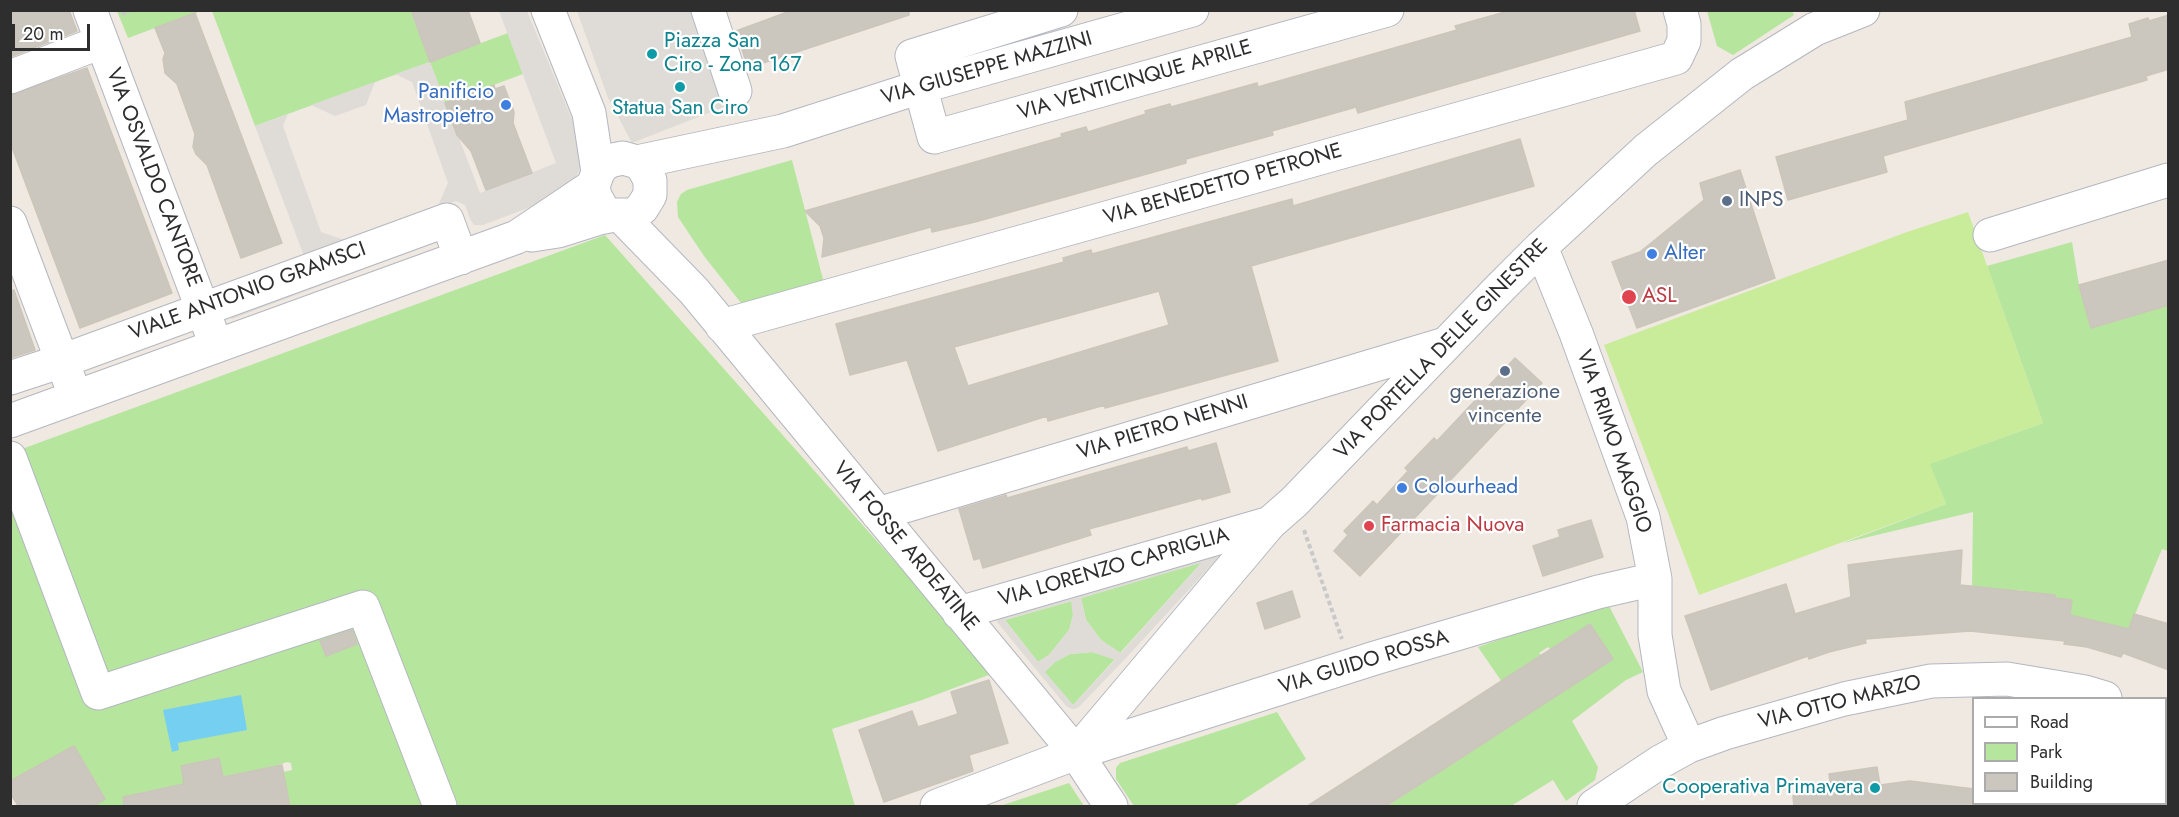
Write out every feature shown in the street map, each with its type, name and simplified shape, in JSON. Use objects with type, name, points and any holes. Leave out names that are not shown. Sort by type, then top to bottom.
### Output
[{"type":"street","name":"VIA OSVALDO CANTORE","points":[[90,10],[215,345]]},
{"type":"street","points":[[548,10],[589,113],[623,187]]},
{"type":"street","points":[[708,10],[735,91]]},
{"type":"street","points":[[920,87],[912,56],[1061,10]]},
{"type":"street","name":"VIA GIUSEPPE MAZZINI","points":[[623,187],[783,130],[920,87],[1192,10]]},
{"type":"street","name":"VIA VENTICINQUE APRILE","points":[[920,87],[934,137],[1387,10]]},
{"type":"street","name":"VIA BENEDETTO PETRONE","points":[[722,326],[1676,58],[1684,41],[1684,24],[1680,10]]},
{"type":"street","name":"VIA PORTELLA DELLE GINESTRE","points":[[1076,753],[1270,523],[1294,502],[1541,247],[1655,143],[1813,20],[1863,10]]},
{"type":"street","points":[[10,77],[101,42]]},
{"type":"street","points":[[1990,235],[2169,180]]},
{"type":"street","name":"VIA FOSSE ARDEATINE","points":[[623,187],[694,291],[1076,753],[1111,807]]},
{"type":"street","name":"VIALE ANTONIO GRAMSCI","points":[[10,422],[215,345],[517,237],[558,231],[623,187]]},
{"type":"street","name":"VIALE ANTONIO GRAMSCI","points":[[10,378],[447,220],[460,258]]},
{"type":"street","points":[[10,223],[75,398]]},
{"type":"street","name":"VIA PRIMO MAGGIO","points":[[1541,247],[1576,333],[1643,517],[1655,579],[1655,635],[1664,690],[1689,746]]},
{"type":"street","name":"VIA PIETRO NENNI","points":[[878,514],[1449,342]]},
{"type":"street","points":[[10,458],[98,693],[363,607],[440,807]]},
{"type":"street","name":"VIA LORENZO CAPRIGLIA","points":[[959,613],[1270,523]]},
{"type":"street","name":"VIA GUIDO ROSSA","points":[[937,807],[1076,753],[1351,666],[1598,592],[1655,579]]},
{"type":"street","name":"VIA OTTO MARZO","points":[[1597,806],[1660,762],[1689,746],[1834,701],[1931,681],[2007,679],[2085,692],[2099,697]]},
{"type":"path","points":[[1294,502],[1351,666]]},
{"type":"green space","points":[[117,11],[201,11],[128,38]]},
{"type":"green space","points":[[212,11],[411,11],[430,62],[255,126]]},
{"type":"green space","points":[[1707,11],[1792,11],[1794,15],[1733,55],[1717,46]]},
{"type":"green space","points":[[508,33],[523,74],[445,103],[430,62]]},
{"type":"green space","points":[[792,160],[825,287],[745,308],[704,256],[678,217],[677,202],[681,194],[687,190]]},
{"type":"green space","points":[[1968,212],[2043,423],[1930,464],[1946,504],[1699,595],[1604,345],[1907,232]]},
{"type":"green space","points":[[605,235],[994,673],[922,700],[832,729],[855,806],[290,806],[283,772],[292,770],[291,763],[287,762],[139,793],[142,806],[92,806],[105,798],[74,746],[11,780],[11,453]]},
{"type":"green space","points":[[2072,242],[2079,285],[2091,328],[2130,317],[2130,314],[2168,305],[2168,551],[2162,549],[2129,629],[2070,615],[2072,600],[2055,598],[2055,595],[2024,595],[2025,591],[2015,590],[2015,594],[1972,589],[1973,512],[1843,543],[1946,504],[1929,464],[2043,423],[1987,266]]},
{"type":"green space","points":[[1202,562],[1120,653],[1101,640],[1086,620],[1081,598]]},
{"type":"green space","points":[[1072,601],[1073,616],[1069,630],[1049,655],[1038,662],[1005,620]]},
{"type":"green space","points":[[1607,602],[1643,672],[1626,680],[1572,721],[1598,767],[1595,780],[1566,801],[1553,780],[1511,806],[1387,806],[1613,659],[1590,624],[1550,649],[1548,647],[1539,653],[1542,656],[1502,682],[1478,647]]},
{"type":"green space","points":[[1092,652],[1115,659],[1073,705],[1044,672],[1055,662],[1070,654]]},
{"type":"green space","points":[[1277,712],[1306,759],[1234,806],[1134,806],[1116,779],[1116,768],[1120,763]]},
{"type":"green space","points":[[2167,754],[2168,754],[2167,802]]},
{"type":"green space","points":[[1069,783],[1084,806],[1000,806]]},
{"type":"green space","points":[[2046,805],[2164,805],[2162,806]]},
{"type":"shaded area","points":[[499,11],[527,11],[583,146],[584,158],[574,182],[546,201],[483,225],[474,225],[465,205],[456,201],[437,208],[448,183],[412,82],[395,74],[430,62],[480,193],[556,163]]},
{"type":"shaded area","name":"Piazza San Ciro - Zona 167","points":[[577,11],[697,11],[729,105],[632,143],[608,98]]},
{"type":"shaded area","points":[[375,82],[366,105],[335,116],[311,105]]},
{"type":"shaded area","points":[[288,114],[283,126],[321,232],[345,240],[304,256],[255,126]]},
{"type":"shaded area","points":[[432,235],[434,243],[232,319],[228,311]]},
{"type":"shaded area","points":[[1217,552],[1219,557],[1126,658],[1075,709],[1066,706],[997,622],[998,617]],"holes":[[[1201,563],[1121,653],[1101,640],[1086,620],[1081,598]],[[1071,601],[1073,616],[1069,630],[1049,655],[1038,662],[1005,620]],[[1092,652],[1115,660],[1073,705],[1045,672],[1055,662],[1070,654]]]},
{"type":"water","points":[[241,695],[247,730],[178,743],[179,750],[172,752],[163,710]]},
{"type":"building","points":[[10,10],[69,10],[77,31],[10,57]]},
{"type":"building","points":[[411,10],[468,10],[480,43],[430,62]]},
{"type":"building","points":[[793,10],[909,10],[909,15],[748,68],[736,31]]},
{"type":"building","points":[[1512,10],[1634,10],[1640,31],[1358,113],[1356,107],[1272,131],[1273,135],[1186,159],[1186,163],[975,222],[932,232],[931,227],[822,257],[824,238],[820,226],[805,211],[1062,137],[1061,134],[1086,127],[1088,132],[1170,104],[1171,107],[1257,83],[1258,87],[1457,30],[1455,26]]},
{"type":"building","points":[[195,13],[282,243],[241,258],[207,165],[196,154],[193,147],[195,134],[177,84],[165,73],[163,59],[165,53],[155,28]]},
{"type":"building","points":[[2169,15],[2169,69],[2146,76],[2147,80],[1883,156],[1887,172],[1788,200],[1776,157],[1908,120],[1905,102],[2132,37],[2129,24]]},
{"type":"building","points":[[87,68],[172,293],[80,328],[10,142],[10,95]]},
{"type":"building","points":[[494,85],[495,89],[504,86],[514,112],[513,123],[532,173],[486,190],[471,151],[457,135],[445,103]]},
{"type":"building","points":[[1520,139],[1534,186],[1251,266],[1278,361],[1105,408],[1105,405],[1048,421],[1047,416],[938,451],[907,360],[850,375],[836,324],[1064,262],[1063,258],[1091,250],[1092,254],[1292,199],[1293,206]],"holes":[[[1159,291],[1169,325],[968,386],[954,347]]]},
{"type":"building","points":[[1740,170],[1775,278],[1637,328],[1612,262],[1640,252],[1704,200],[1700,183]]},
{"type":"building","points":[[2169,260],[2169,305],[2091,328],[2079,285]]},
{"type":"building","points":[[14,290],[35,350],[10,358],[10,291]]},
{"type":"building","points":[[1515,358],[1542,383],[1360,576],[1334,551],[1348,535],[1344,531],[1373,501],[1377,505],[1408,471],[1405,468],[1434,438],[1437,441]]},
{"type":"building","points":[[1216,443],[1230,492],[1089,529],[1091,535],[983,568],[980,558],[974,560],[959,509],[1006,495],[1007,498],[1187,447],[1188,451]]},
{"type":"building","points":[[1591,520],[1603,557],[1543,576],[1533,546],[1560,537],[1558,530]]},
{"type":"building","points":[[1962,550],[1960,585],[2055,595],[2055,598],[2072,600],[2070,615],[2129,629],[2134,614],[2169,624],[2169,670],[2123,653],[2121,657],[2087,647],[2064,644],[2065,641],[1970,631],[1865,639],[1866,643],[1809,659],[1808,656],[1711,690],[1685,616],[1786,584],[1795,614],[1851,597],[1848,565]]},
{"type":"building","points":[[1292,591],[1300,617],[1265,629],[1257,603]]},
{"type":"building","points":[[1590,624],[1613,659],[1442,770],[1384,807],[1306,807]]},
{"type":"building","points":[[352,630],[357,644],[326,656],[320,641]]},
{"type":"building","points":[[989,680],[1008,743],[969,755],[973,771],[884,802],[859,730],[912,711],[918,727],[958,714],[951,692]]},
{"type":"building","points":[[74,746],[105,799],[92,807],[19,807],[10,793],[10,781]]},
{"type":"building","points":[[219,758],[223,777],[282,765],[290,807],[124,807],[123,797],[184,784],[181,766]]},
{"type":"building","name":"Cooperativa Primavera","points":[[1877,767],[1880,785],[1910,781],[1972,789],[1972,805],[2003,805],[2003,807],[1794,807],[1793,796],[1831,789],[1829,774]]},
{"type":"place","name":"Piazza San Ciro - Zona 167","points":[[652,54]]},
{"type":"place","name":"Statua San Ciro","points":[[680,87]]},
{"type":"place","name":"Panificio Mastropietro","points":[[506,105]]},
{"type":"place","name":"INPS","points":[[1727,201]]},
{"type":"place","name":"Alter","points":[[1652,254]]},
{"type":"place","name":"ASL","points":[[1629,297]]},
{"type":"place","name":"generazione vincente","points":[[1505,371]]},
{"type":"place","name":"Colourhead","points":[[1402,488]]},
{"type":"place","name":"Farmacia Nuova","points":[[1369,526]]},
{"type":"place","name":"Cooperativa Primavera","points":[[1875,788]]}]
